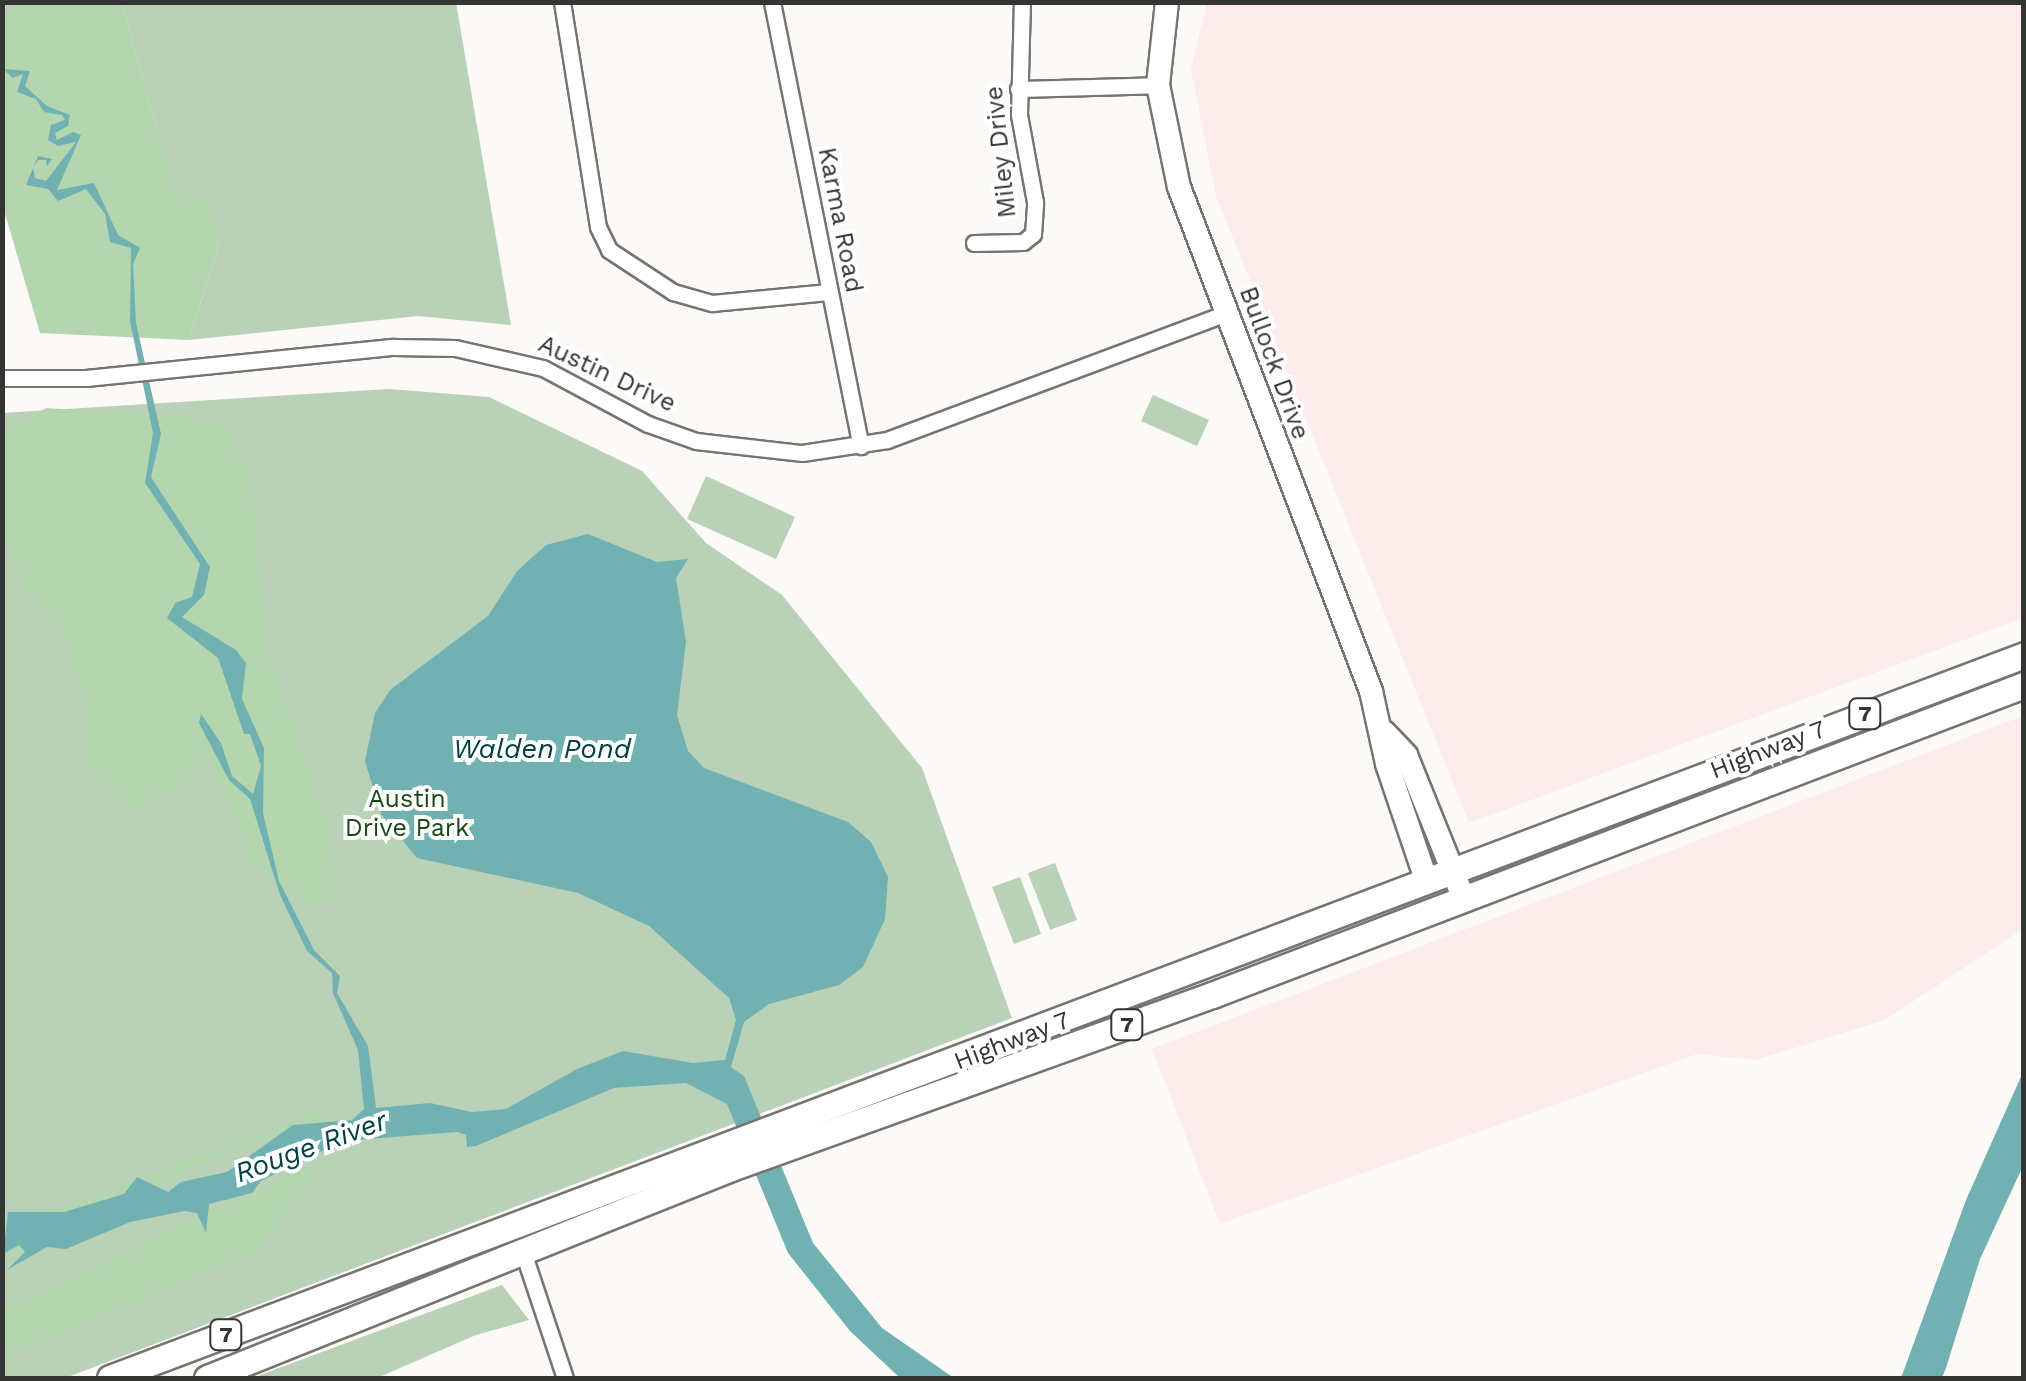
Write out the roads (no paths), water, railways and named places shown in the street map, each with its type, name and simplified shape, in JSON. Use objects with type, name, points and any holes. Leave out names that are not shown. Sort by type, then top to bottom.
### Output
[{"type":"main road","name":"Highway 7","points":[[812,1128],[1452,868],[2024,655]]},
{"type":"main road","name":"Highway 7","points":[[123,1376],[1463,897],[2024,684]]},
{"type":"main road","name":"Highway 7","points":[[207,1378],[524,1255],[728,1159]]},
{"type":"street","points":[[562,2],[598,227],[609,250],[673,292],[712,303],[828,292]]},
{"type":"street","name":"Karma Road","points":[[772,2],[861,446]]},
{"type":"street","name":"Miley Drive","points":[[974,243],[1023,242],[1033,234],[1018,89],[1022,2]]},
{"type":"street","name":"Bullock Drive","points":[[1167,2],[1158,85],[1179,188],[1384,732],[1386,764],[1426,879]]},
{"type":"street","points":[[1018,89],[1158,85]]},
{"type":"street","name":"Austin Drive","points":[[2,378],[86,378],[393,347],[455,348],[543,368],[648,424],[696,441],[802,453],[861,446],[1227,312]]},
{"type":"street","name":"Bullock Drive","points":[[1384,732],[1406,756],[1463,897]]},
{"type":"street","points":[[524,1255],[565,1378]]},
{"type":"water","name":"Walden Pond","points":[[3,69],[30,71],[25,86],[47,106],[70,115],[68,126],[55,133],[57,140],[73,132],[81,135],[57,190],[94,183],[118,235],[140,248],[133,264],[136,323],[161,434],[151,477],[210,567],[204,595],[182,617],[236,650],[246,663],[242,699],[264,748],[263,813],[279,881],[314,950],[340,976],[337,993],[368,1046],[376,1108],[430,1103],[472,1112],[506,1109],[577,1069],[623,1051],[693,1063],[725,1060],[736,1020],[729,998],[649,926],[578,893],[417,858],[381,814],[365,761],[375,713],[390,690],[488,616],[517,571],[546,545],[588,534],[657,562],[688,559],[676,578],[686,642],[677,715],[688,751],[704,768],[848,822],[871,842],[888,877],[885,919],[863,967],[839,985],[769,1004],[744,1022],[731,1067],[744,1076],[813,1243],[882,1328],[954,1378],[900,1378],[850,1331],[788,1253],[727,1104],[686,1083],[614,1088],[476,1146],[467,1147],[466,1135],[457,1132],[343,1141],[261,1181],[252,1193],[209,1204],[206,1233],[197,1213],[184,1211],[130,1222],[66,1249],[47,1247],[7,1270],[25,1252],[19,1245],[3,1254],[8,1212],[64,1212],[124,1194],[137,1177],[168,1192],[181,1182],[227,1172],[293,1125],[352,1120],[364,1109],[358,1050],[333,993],[332,973],[307,951],[280,895],[250,799],[229,780],[199,723],[201,714],[221,743],[232,776],[253,794],[261,766],[250,734],[244,734],[218,658],[167,618],[175,603],[192,597],[200,564],[145,483],[153,433],[130,321],[131,248],[110,242],[105,214],[86,189],[58,201],[48,189],[26,185],[33,168],[35,178],[46,181],[76,142],[58,146],[48,140],[51,125],[65,120],[62,115],[44,112],[36,99],[17,92],[23,74],[13,78]]},
{"type":"water","points":[[38,156],[52,159],[47,167],[46,160],[38,160],[33,168]]},
{"type":"water","points":[[2023,1072],[2023,1166],[1980,1259],[1946,1368],[1942,1378],[1901,1378],[1966,1200]]},
{"type":"park label","name":"Austin Drive Park","points":[[407,814]]},
{"type":"water label","name":"Rouge River","points":[[311,1147]]}]
